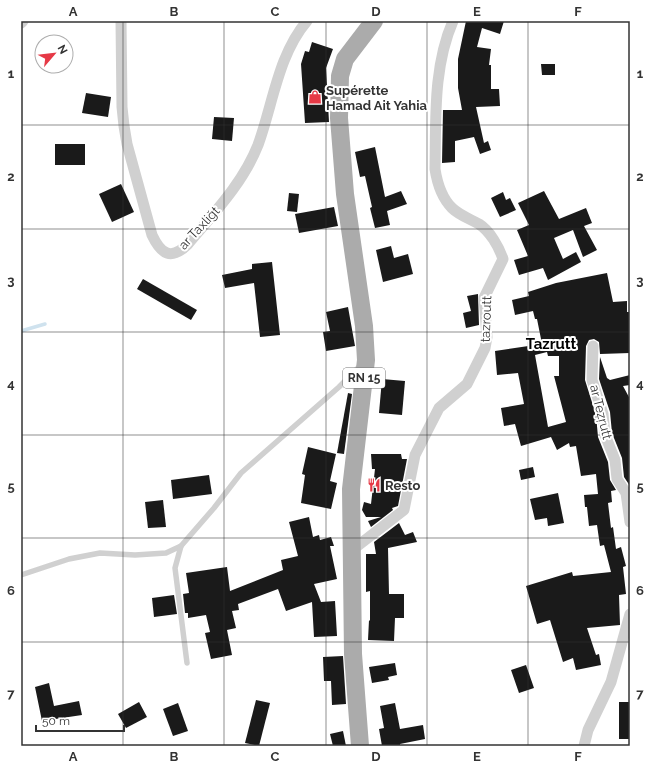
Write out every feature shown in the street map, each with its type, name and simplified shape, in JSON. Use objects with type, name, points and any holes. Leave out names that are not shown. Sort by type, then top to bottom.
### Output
[{"type":"main road","name":"RN 15","points":[[360,746],[353,654],[350,551],[351,490],[366,360],[364,326],[345,194],[339,118],[340,76],[345,58],[374,21]]},
{"type":"street","name":"ar Taxliǧt","points":[[121,21],[122,107],[127,144],[152,235],[157,246],[164,253],[172,254],[181,251],[188,244],[234,189],[247,167],[257,146],[289,49],[307,21]]},
{"type":"street","name":"tazroutt","points":[[350,551],[404,510],[415,455],[439,408],[467,384],[487,343],[484,298],[502,259],[500,252],[488,232],[480,225],[453,209],[445,200],[435,169],[438,77],[448,32],[453,21]]},
{"type":"street","name":"ar Teẓṛutt","points":[[593,346],[592,380],[603,414],[605,435],[615,460],[617,479],[626,493],[630,522]]},
{"type":"street","points":[[584,746],[588,730],[611,682],[630,614]]},
{"type":"lane","points":[[21,575],[69,559],[100,553],[134,555],[166,553],[181,546],[214,508],[241,473],[339,387],[366,360]]},
{"type":"lane","points":[[181,546],[175,568],[187,663]]},
{"type":"building","points":[[466,21],[504,21],[500,34],[482,28],[477,47],[491,49],[489,65],[491,65],[491,89],[499,89],[500,106],[476,107],[484,143],[488,141],[491,150],[480,154],[474,137],[455,141],[455,162],[442,163],[443,110],[462,110],[458,88],[458,59]]},
{"type":"building","name":"Supérette Hamad Ait Yahia","points":[[312,42],[333,49],[326,68],[329,122],[305,123],[301,64],[305,51],[309,52]]},
{"type":"building","points":[[541,64],[555,64],[555,75],[542,75]]},
{"type":"building","points":[[86,93],[111,97],[108,117],[82,113]]},
{"type":"building","points":[[214,117],[234,118],[232,141],[212,139]]},
{"type":"building","points":[[55,144],[85,144],[85,165],[55,165]]},
{"type":"building","points":[[375,147],[385,197],[401,191],[407,204],[387,211],[390,225],[375,228],[365,176],[360,177],[355,152]]},
{"type":"building","points":[[121,184],[134,212],[112,222],[99,194]]},
{"type":"building","points":[[544,191],[559,219],[586,208],[592,223],[584,226],[597,250],[583,257],[573,230],[554,238],[563,259],[576,252],[581,262],[548,280],[543,268],[519,275],[514,260],[528,256],[517,230],[529,225],[518,203]]},
{"type":"building","points":[[503,192],[506,200],[510,198],[516,210],[500,217],[491,198]]},
{"type":"building","points":[[289,193],[299,194],[297,212],[287,211]]},
{"type":"building","points":[[334,207],[338,226],[299,233],[295,214]]},
{"type":"building","points":[[391,246],[394,258],[408,254],[413,274],[383,282],[376,250]]},
{"type":"building","points":[[272,262],[280,335],[260,337],[254,283],[225,288],[222,275],[252,269],[252,264]]},
{"type":"building","points":[[607,273],[613,302],[627,301],[627,312],[630,312],[630,353],[600,354],[599,342],[594,339],[589,340],[586,346],[585,380],[596,415],[598,437],[608,462],[610,480],[616,490],[611,491],[612,502],[608,503],[611,528],[613,527],[616,549],[621,547],[626,566],[623,567],[626,594],[619,595],[620,625],[587,628],[596,655],[599,654],[601,665],[576,670],[573,658],[563,662],[550,620],[537,624],[526,586],[572,572],[573,576],[611,572],[604,545],[600,546],[597,525],[589,526],[587,507],[585,507],[584,495],[598,494],[596,474],[581,476],[576,446],[570,447],[569,443],[557,450],[551,437],[521,446],[515,424],[504,426],[501,408],[524,404],[518,373],[497,375],[495,351],[542,344],[537,319],[535,319],[533,311],[515,315],[512,300],[529,296],[528,292],[556,283]],"holes":[[[547,352],[548,356],[559,356],[559,376],[554,376],[566,422],[548,427],[535,355]]]},
{"type":"building","points":[[143,279],[197,310],[191,320],[137,289]]},
{"type":"building","points":[[478,294],[479,325],[466,328],[463,313],[471,311],[467,296]]},
{"type":"building","points":[[348,307],[355,346],[326,351],[323,332],[330,331],[326,312]]},
{"type":"building","points":[[600,357],[607,378],[610,380],[630,375],[630,385],[623,386],[630,399],[630,486],[624,477],[622,458],[612,433],[610,412],[599,379]]},
{"type":"building","points":[[382,379],[405,381],[402,415],[379,413]]},
{"type":"building","points":[[348,393],[352,394],[344,454],[337,453]]},
{"type":"building","points":[[308,447],[336,454],[330,481],[337,483],[331,509],[301,503],[305,475],[302,474]]},
{"type":"building","points":[[371,454],[401,454],[402,459],[407,459],[398,506],[392,508],[393,510],[371,527],[368,521],[381,517],[366,517],[362,510],[364,502],[371,504],[375,469],[372,469]]},
{"type":"building","points":[[533,467],[535,477],[521,480],[519,470]]},
{"type":"building","points":[[209,475],[212,494],[173,499],[171,480]]},
{"type":"building","points":[[558,493],[564,523],[548,526],[547,518],[535,520],[530,499]]},
{"type":"building","points":[[163,500],[166,527],[148,528],[145,502]]},
{"type":"building","points":[[309,517],[313,537],[319,535],[320,540],[331,537],[334,546],[330,546],[337,579],[314,584],[321,602],[335,601],[337,636],[314,637],[312,602],[286,611],[278,589],[238,604],[239,610],[232,611],[236,628],[227,630],[232,655],[211,659],[205,633],[210,632],[206,615],[188,618],[188,613],[185,613],[183,594],[189,593],[186,573],[227,567],[230,591],[283,570],[281,560],[298,556],[289,522]]},
{"type":"building","points":[[399,523],[405,535],[413,532],[417,542],[388,548],[389,594],[404,594],[404,618],[395,618],[394,641],[368,640],[369,620],[370,621],[370,591],[366,592],[366,554],[376,554],[374,542]]},
{"type":"building","points":[[174,595],[177,614],[154,617],[152,598]]},
{"type":"building","points":[[343,656],[346,704],[332,705],[331,681],[324,681],[323,657]]},
{"type":"building","points":[[395,663],[397,675],[388,677],[389,680],[372,683],[369,667]]},
{"type":"building","points":[[526,665],[534,688],[519,693],[511,670]]},
{"type":"building","points":[[49,683],[54,706],[79,701],[82,715],[42,721],[35,687]]},
{"type":"building","points":[[256,700],[270,703],[259,746],[245,743]]},
{"type":"building","points":[[139,702],[147,717],[126,728],[118,714]]},
{"type":"building","points":[[619,702],[630,702],[630,739],[619,739]]},
{"type":"building","points":[[178,703],[188,731],[173,736],[163,709]]},
{"type":"building","points":[[395,703],[400,729],[423,725],[425,739],[400,744],[400,746],[382,746],[379,729],[384,728],[380,706]]},
{"type":"building","points":[[343,731],[346,746],[333,746],[330,734]]},
{"type":"waterway","points":[[21,331],[45,324]]},
{"type":"place","name":"Supérette Hamad Ait Yahia","points":[[315,97]]},
{"type":"place","name":"Resto","points":[[374,485]]},
{"type":"district","name":"Tazrutt","points":[[551,344]]}]
